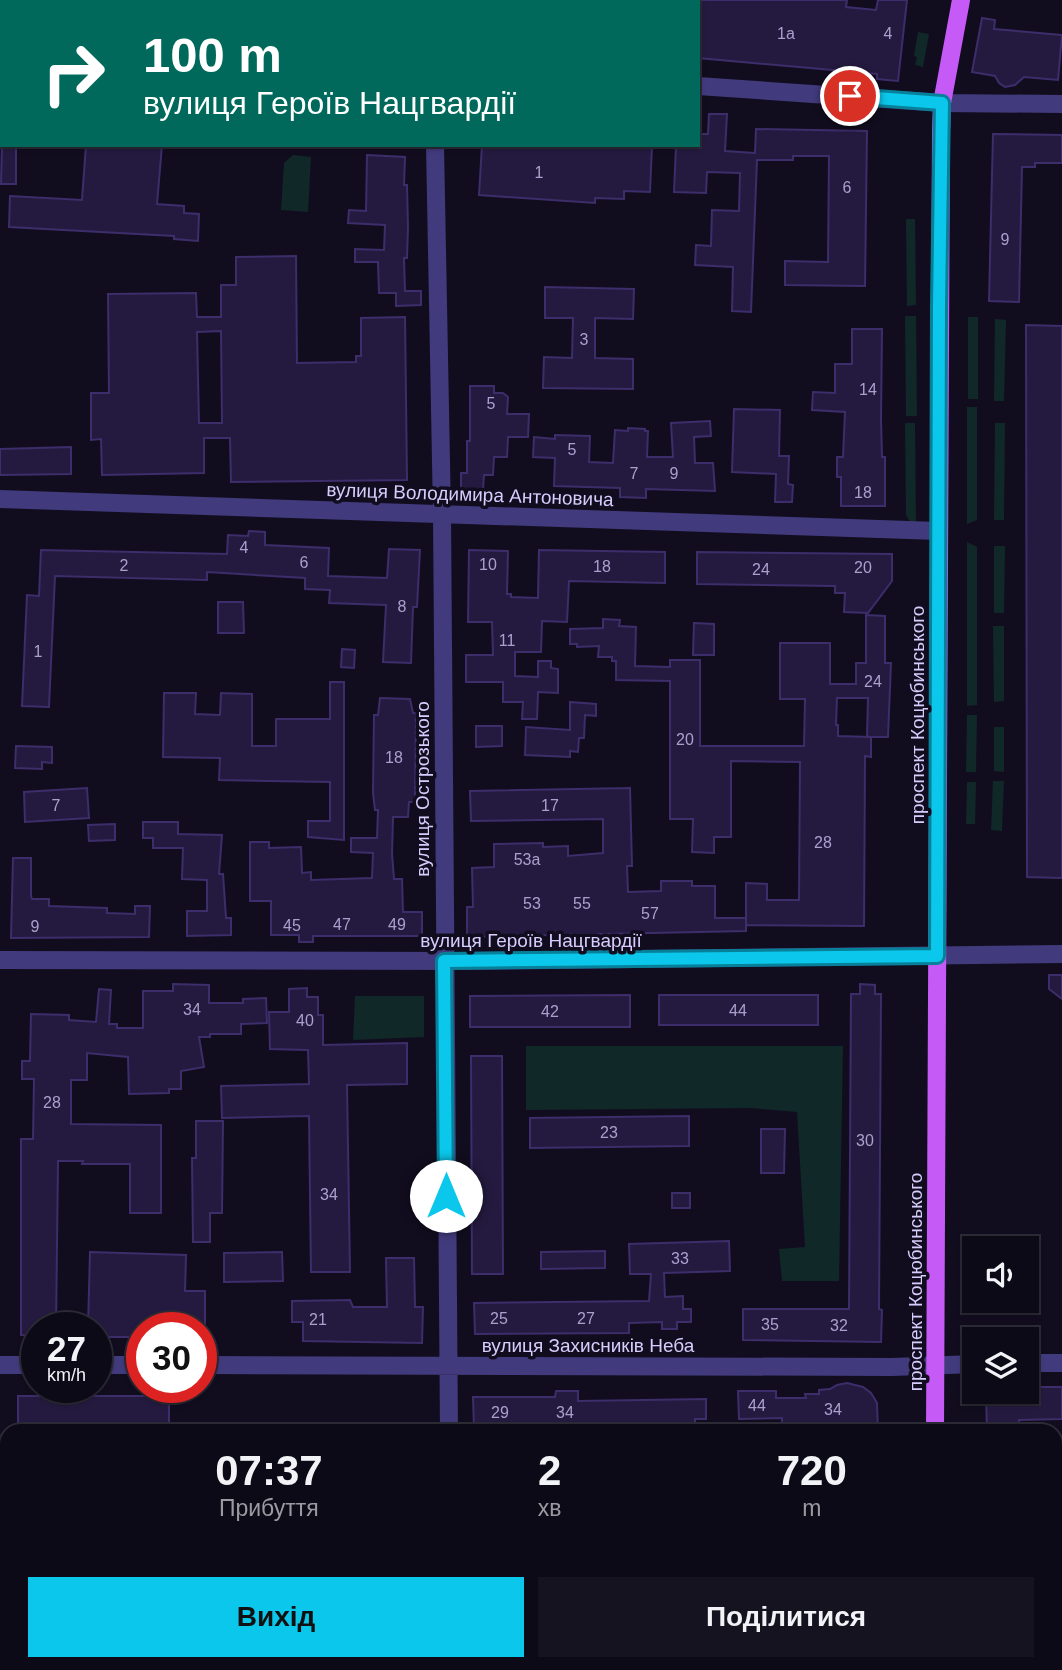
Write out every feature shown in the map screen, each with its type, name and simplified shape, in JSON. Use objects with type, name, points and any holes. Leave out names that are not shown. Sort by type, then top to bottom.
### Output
[{"type":"main road","name":"проспект Коцюбинського","points":[[935,1424],[942,103],[961,0]]},
{"type":"street","points":[[700,86],[942,103],[1062,104]]},
{"type":"street","name":"вулиця Острозького","points":[[435,147],[442,514],[449,1424]]},
{"type":"street","name":"вулиця Володимира Антоновича","points":[[0,499],[938,531]]},
{"type":"street","name":"вулиця Героїв Нацгвардії","points":[[0,960],[444,961],[1062,954]]},
{"type":"street","points":[[1039,1363],[1062,1363]]},
{"type":"street","name":"вулиця Захисників Неба","points":[[217,1365],[962,1364]]},
{"type":"street","points":[[0,1365],[21,1365]]},
{"type":"green space","points":[[918,32],[929,34],[923,67],[915,65]]},
{"type":"green space","points":[[293,155],[311,157],[308,212],[281,210],[284,163]]},
{"type":"green space","points":[[906,219],[915,219],[916,305],[907,306]]},
{"type":"green space","points":[[905,316],[916,316],[917,416],[906,416]]},
{"type":"green space","points":[[968,317],[978,317],[978,399],[968,399]]},
{"type":"green space","points":[[995,319],[1006,320],[1004,401],[994,401]]},
{"type":"green space","points":[[967,407],[977,407],[977,520],[967,524]]},
{"type":"green space","points":[[905,423],[915,423],[916,525],[911,523],[906,515]]},
{"type":"green space","points":[[995,423],[1005,423],[1004,520],[994,520]]},
{"type":"green space","points":[[967,542],[977,547],[977,705],[967,706]]},
{"type":"green space","points":[[994,546],[1005,546],[1004,613],[994,613]]},
{"type":"green space","points":[[993,626],[1004,626],[1004,701],[994,702]]},
{"type":"green space","points":[[967,715],[977,715],[976,772],[966,772]]},
{"type":"green space","points":[[994,727],[1004,727],[1004,772],[994,771]]},
{"type":"green space","points":[[993,781],[1004,781],[1002,831],[991,830]]},
{"type":"green space","points":[[967,782],[976,782],[975,824],[966,824]]},
{"type":"green space","points":[[355,996],[424,996],[424,1037],[353,1040]]},
{"type":"green space","points":[[526,1046],[843,1046],[839,1281],[782,1281],[779,1249],[805,1247],[797,1112],[751,1108],[526,1110]]},
{"type":"building","points":[[700,0],[847,0],[846,7],[876,10],[878,0],[907,0],[898,81],[877,79],[877,74],[700,58]]},
{"type":"building","points":[[982,18],[995,20],[994,29],[1062,35],[1058,80],[1024,77],[1015,85],[1005,87],[995,76],[972,72]]},
{"type":"building","points":[[709,114],[727,114],[725,151],[755,153],[756,129],[867,131],[865,286],[785,285],[785,261],[828,262],[829,156],[757,160],[751,312],[732,311],[733,267],[695,265],[696,245],[711,246],[712,210],[739,211],[740,173],[707,172],[706,193],[674,192],[676,147],[700,147],[700,134],[708,134]]},
{"type":"building","points":[[993,134],[1062,135],[1062,163],[1035,163],[1035,167],[1022,167],[1019,302],[989,301]]},
{"type":"building","points":[[2,147],[16,147],[16,184],[1,184]]},
{"type":"building","points":[[86,147],[162,147],[157,204],[184,206],[184,213],[199,214],[198,241],[174,239],[174,236],[9,227],[10,196],[82,200]]},
{"type":"building","points":[[482,147],[652,147],[650,192],[624,191],[624,199],[595,198],[595,203],[479,195]]},
{"type":"building","points":[[367,155],[405,157],[404,185],[407,185],[408,227],[407,258],[404,258],[405,291],[421,291],[421,305],[396,306],[396,293],[379,293],[378,262],[355,262],[355,249],[384,250],[385,225],[348,223],[349,210],[366,211]]},
{"type":"building","points":[[296,256],[297,363],[356,362],[356,356],[361,356],[361,318],[405,317],[407,480],[231,482],[230,438],[204,438],[204,473],[102,475],[101,439],[91,440],[91,393],[109,393],[108,294],[196,293],[197,317],[221,317],[221,285],[236,285],[236,257]],"holes":[[[221,331],[222,423],[199,423],[197,332]]]},
{"type":"building","points":[[545,287],[634,289],[633,319],[595,318],[595,358],[633,359],[633,389],[543,388],[544,357],[572,358],[573,318],[545,318]]},
{"type":"building","points":[[1026,325],[1062,326],[1062,878],[1027,877]]},
{"type":"building","points":[[852,329],[882,329],[881,419],[882,457],[885,457],[885,506],[841,506],[841,477],[837,477],[837,457],[843,457],[845,412],[812,410],[813,392],[835,393],[835,364],[852,364]]},
{"type":"building","points":[[470,386],[494,386],[494,393],[503,393],[508,397],[507,414],[529,414],[528,437],[508,437],[507,457],[494,457],[493,475],[484,475],[483,489],[461,489],[461,473],[467,473],[467,441],[470,441]]},
{"type":"building","points":[[734,409],[780,410],[779,456],[789,456],[788,484],[793,485],[792,502],[775,502],[776,474],[732,472]]},
{"type":"building","points":[[710,421],[711,436],[694,437],[695,463],[713,463],[715,491],[646,489],[646,498],[620,497],[620,488],[554,486],[555,458],[533,457],[534,437],[555,439],[555,435],[590,436],[589,462],[613,463],[615,430],[628,431],[628,428],[648,431],[647,457],[673,457],[671,423]]},
{"type":"building","points":[[71,447],[71,474],[0,475],[0,449]]},
{"type":"building","points":[[249,531],[265,532],[265,545],[329,548],[328,576],[387,578],[389,549],[420,550],[417,607],[413,607],[411,663],[383,662],[386,605],[329,603],[330,590],[305,589],[305,578],[207,572],[207,580],[55,576],[49,707],[22,706],[27,595],[39,596],[41,550],[227,554],[228,535],[248,536]]},
{"type":"building","points":[[469,550],[508,551],[507,594],[511,594],[511,597],[538,598],[539,550],[665,552],[665,583],[569,581],[567,622],[542,621],[541,652],[515,652],[515,676],[538,677],[538,661],[551,661],[551,668],[558,669],[558,693],[538,692],[537,719],[522,719],[523,702],[503,702],[503,682],[466,682],[466,655],[493,655],[492,622],[468,622]]},
{"type":"building","points":[[697,552],[892,554],[892,581],[868,613],[844,612],[845,593],[835,593],[835,586],[697,584]]},
{"type":"building","points":[[218,602],[243,602],[244,633],[218,633]]},
{"type":"building","points":[[866,615],[885,616],[885,663],[891,663],[888,737],[871,737],[871,757],[865,756],[864,926],[746,925],[746,883],[767,884],[767,900],[799,900],[800,762],[731,761],[731,837],[714,837],[714,853],[692,852],[693,819],[670,819],[670,681],[616,680],[616,661],[612,661],[612,657],[598,657],[599,646],[577,647],[577,644],[570,644],[570,629],[603,628],[603,619],[620,620],[619,626],[636,627],[635,666],[670,667],[670,660],[700,660],[700,746],[804,746],[805,699],[780,699],[780,643],[830,643],[830,684],[856,684],[856,663],[866,663]],"holes":[[[837,698],[868,698],[867,737],[838,736]]]},
{"type":"building","points":[[694,623],[714,624],[714,655],[693,655]]},
{"type":"building","points":[[342,649],[355,650],[354,668],[341,667]]},
{"type":"building","points":[[330,682],[344,682],[344,840],[308,837],[308,821],[330,821],[330,782],[219,780],[220,758],[163,757],[164,693],[196,693],[195,714],[220,715],[221,693],[252,694],[252,746],[276,746],[276,719],[330,719]]},
{"type":"building","points":[[380,698],[410,699],[413,713],[416,713],[415,802],[409,802],[408,817],[393,817],[392,854],[394,879],[402,879],[403,912],[422,912],[422,936],[313,936],[313,942],[299,942],[299,935],[271,935],[271,901],[250,901],[250,842],[269,842],[269,848],[301,847],[302,873],[311,872],[311,880],[372,878],[373,853],[351,852],[351,838],[377,838],[378,810],[375,810],[373,793],[374,715],[378,715]]},
{"type":"building","points":[[570,702],[596,704],[596,716],[585,715],[584,738],[579,738],[578,752],[570,751],[570,757],[525,755],[526,727],[570,730]]},
{"type":"building","points":[[476,726],[502,726],[502,746],[476,747]]},
{"type":"building","points":[[16,746],[52,747],[52,763],[42,762],[42,769],[15,768]]},
{"type":"building","points":[[87,788],[89,818],[25,822],[24,792]]},
{"type":"building","points":[[630,788],[632,866],[627,866],[628,892],[661,891],[661,881],[692,881],[692,886],[715,886],[715,918],[746,918],[746,931],[467,937],[467,907],[473,907],[472,868],[494,867],[494,844],[543,843],[543,847],[568,846],[568,856],[603,853],[603,819],[471,821],[470,791]]},
{"type":"building","points":[[143,822],[178,822],[178,834],[222,835],[219,874],[223,874],[226,918],[231,918],[231,935],[187,936],[187,911],[207,911],[207,880],[182,879],[183,848],[153,848],[153,838],[143,838]]},
{"type":"building","points":[[115,824],[115,840],[89,841],[88,825]]},
{"type":"building","points":[[13,858],[31,858],[32,899],[49,899],[49,906],[107,908],[107,913],[135,914],[135,906],[150,906],[149,937],[11,938]]},
{"type":"building","points":[[1049,975],[1062,975],[1062,999],[1049,989]]},
{"type":"building","points":[[173,984],[209,985],[209,1003],[243,1003],[243,999],[266,998],[267,1023],[241,1024],[241,1034],[210,1034],[210,1037],[199,1037],[204,1067],[181,1071],[181,1089],[169,1089],[169,1093],[129,1094],[128,1057],[87,1053],[87,1080],[71,1080],[71,1124],[161,1125],[161,1213],[130,1213],[130,1164],[58,1161],[56,1312],[21,1312],[21,1139],[33,1139],[34,1079],[22,1079],[22,1061],[30,1061],[31,1014],[69,1015],[69,1020],[96,1022],[99,989],[111,990],[109,1024],[117,1024],[117,1028],[143,1028],[143,991],[173,991]]},
{"type":"building","points":[[860,984],[875,985],[875,994],[881,994],[881,1342],[743,1340],[743,1309],[849,1309],[851,994],[860,994]]},
{"type":"building","points":[[307,988],[307,997],[318,997],[318,1015],[323,1015],[323,1045],[407,1043],[407,1084],[347,1085],[350,1272],[311,1272],[309,1116],[222,1118],[221,1086],[309,1084],[308,1050],[270,1049],[269,1012],[289,1012],[289,989]]},
{"type":"building","points":[[630,995],[630,1027],[470,1027],[470,996]]},
{"type":"building","points":[[659,995],[818,995],[818,1025],[659,1025]]},
{"type":"building","points":[[471,1056],[502,1056],[503,1274],[472,1274]]},
{"type":"building","points":[[689,1116],[689,1146],[530,1148],[530,1118]]},
{"type":"building","points":[[196,1121],[223,1121],[222,1213],[210,1213],[210,1242],[193,1242],[192,1158],[196,1158]]},
{"type":"building","points":[[761,1129],[785,1129],[784,1173],[761,1173]]},
{"type":"building","points":[[672,1193],[690,1193],[690,1208],[672,1208]]},
{"type":"building","points":[[729,1241],[730,1271],[664,1273],[665,1297],[683,1296],[683,1309],[691,1309],[691,1322],[677,1322],[677,1329],[662,1329],[662,1322],[629,1323],[629,1333],[475,1334],[474,1303],[649,1301],[651,1274],[630,1274],[629,1244]]},
{"type":"building","points":[[605,1251],[605,1268],[541,1269],[541,1252]]},
{"type":"building","points":[[90,1252],[186,1255],[185,1291],[205,1291],[205,1312],[126,1312],[126,1337],[112,1337],[112,1312],[88,1312]]},
{"type":"building","points":[[282,1252],[283,1281],[224,1282],[224,1253]]},
{"type":"building","points":[[386,1258],[414,1258],[415,1307],[423,1307],[422,1343],[303,1341],[303,1322],[292,1322],[292,1301],[350,1300],[353,1307],[387,1307]]},
{"type":"building","points":[[847,1383],[863,1387],[871,1393],[877,1403],[878,1424],[782,1424],[782,1418],[739,1419],[738,1391],[776,1391],[776,1398],[806,1398],[805,1394],[819,1394],[819,1390]]},
{"type":"building","points":[[1039,1387],[1062,1387],[1062,1419],[1019,1420],[1019,1424],[987,1424],[986,1404],[1039,1404]]},
{"type":"building","points":[[556,1391],[578,1391],[578,1401],[706,1399],[706,1419],[695,1419],[695,1424],[474,1424],[473,1397],[555,1397]]},
{"type":"building","points":[[18,1396],[21,1396],[21,1403],[112,1403],[112,1396],[126,1396],[126,1403],[169,1403],[169,1424],[18,1424]]},
{"type":"route","points":[[446,1196],[444,961],[937,956],[942,103],[850,96]]}]
